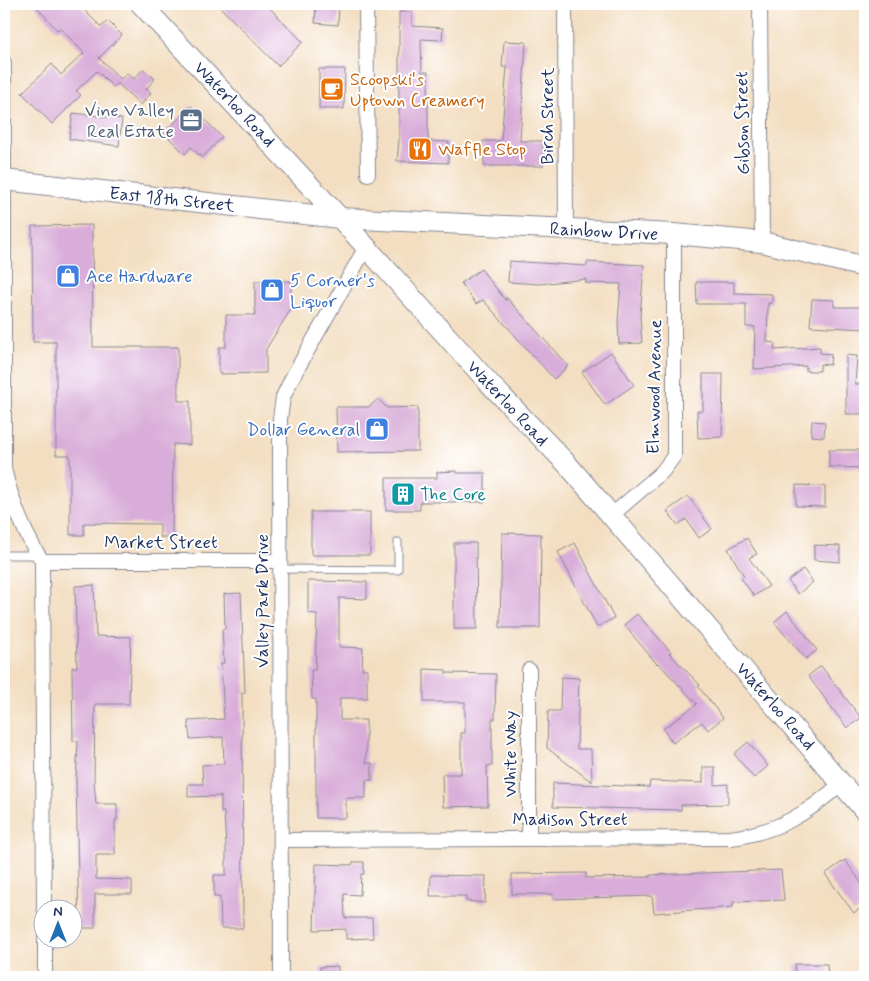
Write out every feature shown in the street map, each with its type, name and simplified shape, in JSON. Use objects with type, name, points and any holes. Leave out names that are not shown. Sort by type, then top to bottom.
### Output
[{"type":"main road","name":"Waterloo Road","points":[[141,4],[340,218],[612,516],[865,811]]},
{"type":"main road","name":"East 18th Street","points":[[4,180],[340,218]]},
{"type":"main road","name":"Rainbow Drive","points":[[340,218],[674,234],[762,242],[865,267]]},
{"type":"street","points":[[366,4],[368,174]]},
{"type":"street","name":"Birch Street","points":[[565,4],[566,229]]},
{"type":"street","name":"Gibson Street","points":[[760,4],[762,242]]},
{"type":"street","points":[[4,63],[4,467],[12,500],[40,558],[44,898]]},
{"type":"street","name":"Elmwood Avenue","points":[[612,516],[662,472],[674,456],[674,234]]},
{"type":"street","name":"Valley Park Drive","points":[[282,977],[280,419],[283,397],[299,364],[366,247]]},
{"type":"street","name":"Market Street","points":[[40,558],[280,565]]},
{"type":"street","name":"White Way","points":[[528,670],[529,838]]},
{"type":"street","name":"Madison Street","points":[[281,840],[731,838],[771,830],[808,812],[842,782]]},
{"type":"street","points":[[45,948],[45,977]]},
{"type":"lane","points":[[280,565],[398,570],[398,542]]},
{"type":"lane","points":[[4,555],[40,558]]},
{"type":"building","points":[[34,4],[78,4],[101,27],[108,21],[122,35],[99,58],[121,79],[127,73],[134,79],[143,69],[155,79],[146,89],[151,93],[141,105],[117,83],[113,87],[97,71],[76,91],[81,95],[52,124],[22,93],[52,64],[61,75],[84,53],[60,28],[57,30]]},
{"type":"building","points":[[217,4],[266,4],[303,42],[278,66]]},
{"type":"building","points":[[316,4],[339,4],[338,25],[315,23]]},
{"type":"building","points":[[399,12],[412,12],[412,26],[443,28],[442,40],[421,39],[422,72],[428,72],[428,141],[449,142],[448,163],[397,161],[399,140]]},
{"type":"building","points":[[504,41],[526,42],[520,141],[543,141],[543,166],[484,166],[483,141],[501,141],[507,67],[502,67]]},
{"type":"building","name":"Scoopski's Uptown Creamery","points":[[319,69],[345,69],[344,109],[319,109]]},
{"type":"building","name":"Vine Valley Real Estate","points":[[191,106],[222,137],[202,158],[191,147],[185,154],[164,133]]},
{"type":"building","points":[[73,113],[122,119],[119,146],[69,139]]},
{"type":"building","points":[[92,225],[93,347],[178,347],[178,401],[190,401],[190,445],[173,444],[172,537],[160,537],[160,524],[84,523],[84,535],[70,535],[70,455],[56,455],[56,342],[33,342],[32,226]]},
{"type":"building","points":[[509,261],[587,266],[587,262],[644,265],[640,317],[642,343],[619,344],[618,321],[621,284],[586,283],[586,279],[539,284],[508,282]]},
{"type":"building","points":[[481,269],[506,301],[506,297],[568,366],[554,379],[483,300],[476,304],[461,283]]},
{"type":"building","points":[[255,281],[291,281],[291,309],[266,349],[266,373],[219,374],[219,347],[226,347],[226,315],[255,315]]},
{"type":"building","points":[[696,282],[734,282],[734,293],[772,294],[772,303],[768,303],[767,342],[775,343],[774,350],[820,347],[820,353],[831,354],[830,365],[820,364],[820,371],[806,371],[806,366],[754,369],[755,327],[746,327],[746,304],[697,304]]},
{"type":"building","points":[[812,299],[834,300],[834,307],[865,307],[865,329],[810,326]]},
{"type":"building","points":[[611,352],[634,385],[605,405],[582,372]]},
{"type":"building","points":[[846,355],[857,356],[855,384],[865,384],[865,414],[846,414]]},
{"type":"building","points":[[703,374],[723,374],[722,437],[698,438],[697,411],[703,411]]},
{"type":"building","name":"Dollar General","points":[[378,399],[387,408],[418,407],[418,451],[337,452],[336,407],[369,407]]},
{"type":"building","points":[[812,421],[825,422],[824,437],[811,436]]},
{"type":"building","points":[[829,450],[865,450],[865,468],[829,467]]},
{"type":"building","points":[[457,471],[457,473],[485,473],[485,502],[420,502],[420,510],[386,510],[386,478],[437,478],[437,472]]},
{"type":"building","points":[[796,485],[825,486],[825,507],[796,506]]},
{"type":"building","points":[[688,496],[712,529],[699,538],[686,519],[678,525],[667,511]]},
{"type":"building","points":[[311,512],[370,512],[370,555],[311,555]]},
{"type":"building","points":[[502,533],[541,534],[540,628],[500,628]]},
{"type":"building","points":[[747,538],[757,554],[749,558],[769,586],[754,596],[741,578],[744,576],[728,549]]},
{"type":"building","points":[[454,543],[476,543],[477,629],[454,629]]},
{"type":"building","points":[[575,543],[614,618],[597,627],[558,552]]},
{"type":"building","points":[[814,545],[840,546],[840,562],[814,560]]},
{"type":"building","points":[[803,569],[813,582],[798,594],[788,581]]},
{"type":"building","points":[[308,581],[367,582],[367,599],[339,598],[339,647],[363,648],[362,669],[367,669],[367,698],[340,698],[340,720],[366,720],[366,763],[372,763],[372,780],[366,780],[366,798],[346,798],[346,818],[316,818],[316,699],[312,699],[311,670],[315,670],[317,614],[308,613]]},
{"type":"building","points":[[94,585],[96,636],[131,637],[129,704],[95,704],[94,780],[96,804],[117,804],[115,855],[96,855],[96,879],[132,880],[132,894],[95,894],[95,928],[82,928],[82,898],[78,898],[76,780],[78,741],[73,741],[72,667],[77,667],[75,586]]},
{"type":"building","points":[[241,593],[245,693],[242,693],[243,928],[221,928],[220,897],[214,897],[214,875],[226,875],[224,812],[221,812],[221,796],[188,797],[188,784],[203,784],[202,765],[224,764],[223,737],[190,739],[188,721],[224,719],[221,663],[224,663],[222,629],[225,629],[224,594]]},
{"type":"building","points":[[787,611],[817,650],[806,659],[774,622]]},
{"type":"building","points":[[637,614],[671,652],[669,653],[700,685],[698,686],[723,718],[708,730],[702,722],[673,743],[663,729],[697,704],[657,664],[624,625]]},
{"type":"building","points":[[821,666],[861,718],[847,728],[808,676]]},
{"type":"building","points":[[424,669],[446,670],[446,673],[496,674],[495,719],[492,719],[492,766],[487,766],[488,806],[443,807],[442,774],[461,774],[461,733],[465,733],[465,702],[424,702]]},
{"type":"building","points":[[561,677],[579,678],[577,749],[591,749],[592,782],[547,748],[548,711],[560,711]]},
{"type":"building","points":[[748,742],[768,766],[754,778],[734,754]]},
{"type":"building","points":[[703,767],[715,767],[715,785],[728,784],[728,804],[681,805],[681,810],[553,807],[553,783],[649,787],[650,781],[703,783]]},
{"type":"building","points":[[845,860],[865,888],[865,905],[854,913],[825,874]]},
{"type":"building","points":[[353,862],[364,862],[364,874],[361,874],[360,895],[344,894],[345,918],[372,918],[373,938],[346,939],[346,929],[314,930],[316,864],[352,865]]},
{"type":"building","points":[[781,870],[784,900],[733,902],[733,907],[654,913],[652,896],[553,899],[553,894],[512,894],[512,874],[586,873],[586,878],[650,877],[650,875]]},
{"type":"building","points":[[431,875],[486,876],[485,903],[466,901],[466,896],[430,896]]},
{"type":"building","points":[[795,964],[827,964],[828,975],[795,974]]},
{"type":"building","points":[[338,966],[338,977],[321,977],[320,967]]},
{"type":"place","name":"Scoopski's Uptown Creamery","points":[[332,89]]},
{"type":"place","name":"Vine Valley Real Estate","points":[[191,120]]},
{"type":"place","name":"Waffle Stop","points":[[420,149]]},
{"type":"place","name":"Ace Hardware","points":[[68,276]]},
{"type":"place","name":"5 Corner's Liquor","points":[[272,290]]},
{"type":"place","name":"Dollar General","points":[[377,429]]},
{"type":"place","name":"The Core","points":[[403,494]]}]
